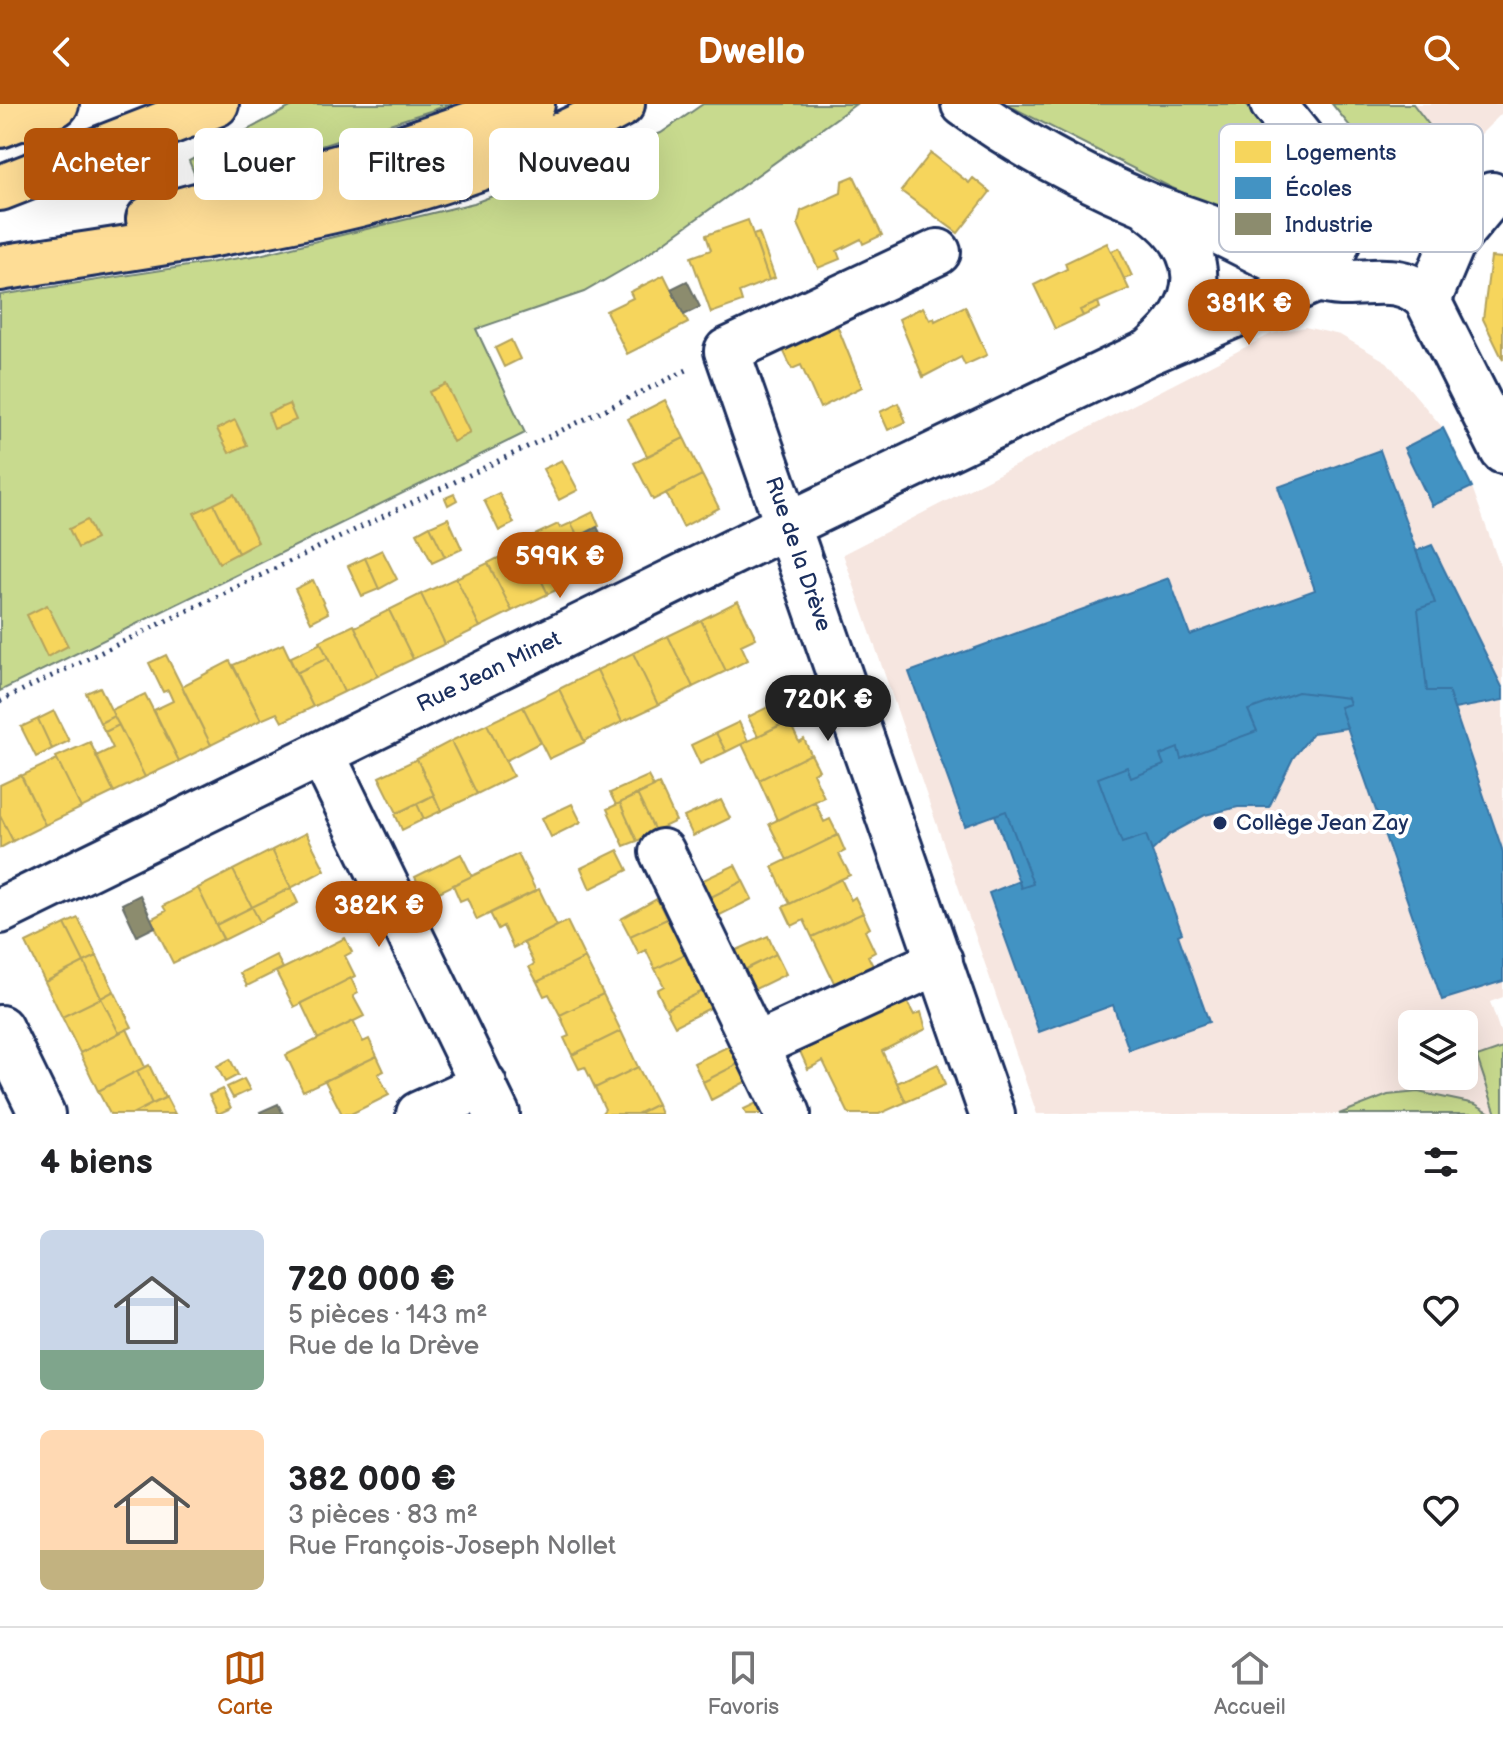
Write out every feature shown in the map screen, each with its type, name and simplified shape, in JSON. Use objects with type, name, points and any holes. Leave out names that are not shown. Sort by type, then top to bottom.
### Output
[{"type":"highway","points":[[0,125],[56,104]]},
{"type":"highway","points":[[0,188],[216,104]]},
{"type":"highway","points":[[0,259],[366,160],[532,104]]},
{"type":"highway","points":[[0,268],[248,228],[349,208],[499,163],[622,104]]},
{"type":"street","points":[[964,104],[1043,153],[1145,204],[1219,232]]},
{"type":"street","points":[[1273,104],[1289,124]]},
{"type":"street","points":[[1483,207],[1498,189]]},
{"type":"street","name":"Rue Jean Minet","points":[[1145,204],[1179,232],[1188,246],[1194,282],[1189,304],[1151,351]]},
{"type":"street","points":[[727,351],[938,252]]},
{"type":"street","points":[[1261,252],[1318,279],[1345,283],[1401,282],[1420,292],[1428,301],[1503,451]]},
{"type":"street","points":[[1318,279],[1334,252]]},
{"type":"street","points":[[1428,301],[1449,252]]},
{"type":"street","name":"Rue Jean Minet","points":[[0,911],[788,525],[1151,351],[1318,279]]},
{"type":"street","name":"Rue de la Drève","points":[[727,351],[992,1114]]},
{"type":"street","points":[[322,754],[490,1100],[419,1114]]},
{"type":"street","points":[[662,852],[788,1114]]},
{"type":"street","points":[[757,1045],[940,961]]},
{"type":"street","points":[[0,1028],[42,1114]]},
{"type":"path","points":[[0,701],[727,351]]},
{"type":"shaded area","points":[[1413,104],[1503,104],[1503,112],[1483,132],[1483,124],[1428,124]]},
{"type":"shaded area","name":"Collège Jean Zay","points":[[1305,327],[1340,335],[1387,362],[1443,428],[1472,487],[1503,574],[1503,997],[1490,1002],[1503,1040],[1503,1114],[1037,1114],[843,554],[1271,334]]},
{"type":"green space","points":[[296,104],[452,104],[377,128],[339,128],[339,140],[323,145],[323,128],[251,128]]},
{"type":"green space","points":[[703,104],[856,104],[638,261],[584,292],[476,329],[525,433],[0,691],[0,295],[259,255],[489,197],[489,200],[659,200],[661,133]]},
{"type":"green space","points":[[1006,104],[1246,104],[1264,124],[1219,124],[1219,208],[1170,187]]},
{"type":"green space","points":[[1332,104],[1413,104],[1428,124],[1348,124]]},
{"type":"green space","points":[[1503,1048],[1503,1114],[1496,1114],[1478,1057]]},
{"type":"green space","points":[[1418,1092],[1475,1104],[1492,1114],[1339,1114],[1388,1095]]},
{"type":"building: Logements","points":[[931,153],[969,183],[973,178],[990,192],[958,233],[901,191]]},
{"type":"building: Logements","points":[[854,176],[882,235],[863,244],[861,239],[837,251],[840,259],[818,268],[798,224],[801,211],[841,193],[842,181]]},
{"type":"building: Logements","points":[[748,220],[769,280],[739,292],[742,302],[711,313],[691,257],[711,250],[706,235]]},
{"type":"building: Logements","points":[[759,233],[775,278],[769,280],[753,235]]},
{"type":"building: Logements","points":[[1107,243],[1129,289],[1080,310],[1083,316],[1055,329],[1034,285],[1067,269],[1065,263]]},
{"type":"building: Logements","points":[[1119,248],[1132,276],[1124,279],[1111,251]]},
{"type":"building: Logements","points":[[1491,257],[1503,258],[1503,360],[1483,319]]},
{"type":"building: Logements","points":[[664,275],[688,323],[627,354],[606,311],[633,298],[630,292]]},
{"type":"building: Logements","points":[[1098,302],[1100,308],[1083,316],[1080,310]]},
{"type":"building: Logements","points":[[965,306],[987,355],[965,365],[961,357],[923,377],[899,319],[923,307],[930,320],[934,318],[935,321]]},
{"type":"building: Logements","points":[[832,313],[862,387],[820,408],[801,365],[792,369],[778,339]]},
{"type":"building: Logements","points":[[511,340],[520,359],[504,367],[495,348]]},
{"type":"building: Logements","points":[[446,384],[470,433],[453,442],[429,392]]},
{"type":"building: Logements","points":[[665,400],[684,438],[647,456],[628,419]]},
{"type":"building: Logements","points":[[898,403],[906,422],[888,430],[880,412]]},
{"type":"building: Logements","points":[[289,404],[296,420],[274,429],[268,413]]},
{"type":"building: Logements","points":[[235,420],[247,445],[229,453],[217,429]]},
{"type":"building: Logements","points":[[684,438],[702,475],[653,500],[634,463]]},
{"type":"building: Logements","points":[[562,460],[578,490],[559,500],[543,469]]},
{"type":"building: Logements","points":[[702,475],[719,508],[683,527],[666,493]]},
{"type":"building: Logements","points":[[499,493],[514,523],[499,531],[484,500]]},
{"type":"building: Logements","points":[[234,494],[258,542],[238,553],[214,504]]},
{"type":"building: Logements","points":[[454,494],[457,500],[448,505],[445,498]]},
{"type":"building: Logements","points":[[214,504],[238,553],[219,563],[194,513]]},
{"type":"building: Logements","points":[[593,512],[599,526],[578,537],[571,523]]},
{"type":"building: Logements","points":[[448,518],[462,549],[445,557],[430,526]]},
{"type":"building: Logements","points":[[87,520],[96,539],[78,548],[69,529]]},
{"type":"building: Logements","points":[[571,523],[594,566],[581,574],[583,577],[548,594],[522,541],[558,524],[560,528]]},
{"type":"building: Logements","points":[[430,526],[445,557],[432,563],[417,533]]},
{"type":"building: Logements","points":[[524,545],[548,594],[512,611],[488,563]]},
{"type":"building: Logements","points":[[382,550],[397,579],[379,589],[365,558]]},
{"type":"building: Logements","points":[[365,558],[379,589],[362,596],[348,566]]},
{"type":"building: Logements","points":[[488,563],[512,611],[480,627],[456,578]]},
{"type":"building: Logements","points":[[456,578],[480,627],[445,644],[421,594]]},
{"type":"building: Logements","points":[[313,580],[328,613],[311,622],[295,589]]},
{"type":"building: Logements","points":[[421,594],[445,644],[413,659],[389,610]]},
{"type":"building: Logements","points":[[738,601],[756,638],[741,645],[748,660],[726,671],[701,620]]},
{"type":"building: Logements","points":[[47,605],[68,646],[47,657],[27,615]]},
{"type":"building: Logements","points":[[389,610],[413,659],[378,676],[355,627]]},
{"type":"building: Logements","points":[[701,620],[726,671],[693,687],[668,636]]},
{"type":"building: Logements","points":[[354,625],[378,676],[344,692],[320,641]]},
{"type":"building: Logements","points":[[668,636],[693,687],[658,705],[633,653]]},
{"type":"building: Logements","points":[[321,643],[328,658],[296,673],[289,658]]},
{"type":"building: Logements","points":[[283,644],[313,707],[282,722],[277,713],[261,720],[233,665]]},
{"type":"building: Logements","points":[[633,653],[658,705],[622,722],[597,670]]},
{"type":"building: Logements","points":[[166,655],[211,745],[179,761],[154,710],[173,701],[168,690],[163,692],[149,663]]},
{"type":"building: Logements","points":[[328,658],[344,692],[313,707],[296,673]]},
{"type":"building: Logements","points":[[230,661],[261,720],[211,745],[182,686]]},
{"type":"building: Logements","points":[[597,670],[622,722],[584,741],[559,689]]},
{"type":"building: Logements","points":[[100,687],[114,716],[100,723],[86,693]]},
{"type":"building: Logements","points":[[559,689],[585,742],[549,759],[523,707]]},
{"type":"building: Logements","points":[[145,694],[179,761],[145,777],[111,710]]},
{"type":"building: Logements","points":[[782,700],[792,719],[758,736],[748,717]]},
{"type":"building: Logements","points":[[523,707],[541,742],[505,761],[487,724]]},
{"type":"building: Logements","points":[[54,711],[69,741],[52,749],[38,719]]},
{"type":"building: Logements","points":[[114,716],[119,725],[105,732],[100,723]]},
{"type":"building: Logements","points":[[38,719],[52,749],[36,757],[21,727]]},
{"type":"building: Logements","points":[[789,721],[799,742],[804,739],[811,754],[759,780],[742,744]]},
{"type":"building: Logements","points":[[739,722],[748,741],[726,752],[716,733]]},
{"type":"building: Logements","points":[[487,724],[513,776],[477,794],[451,741]]},
{"type":"building: Logements","points":[[119,725],[145,777],[114,792],[96,756],[113,748],[105,732]]},
{"type":"building: Logements","points":[[716,733],[726,752],[700,764],[691,745]]},
{"type":"building: Logements","points":[[451,741],[477,794],[441,811],[417,759]]},
{"type":"building: Logements","points":[[90,742],[114,792],[81,808],[56,757]]},
{"type":"building: Logements","points":[[811,754],[819,770],[813,773],[824,797],[777,820],[759,780]]},
{"type":"building: Logements","points":[[57,759],[81,808],[45,825],[21,776]]},
{"type":"building: Logements","points":[[417,759],[434,795],[397,813],[379,777]]},
{"type":"building: Logements","points":[[21,775],[45,825],[13,841],[0,815],[0,785]]},
{"type":"building: Logements","points":[[648,776],[654,787],[616,805],[610,793]]},
{"type":"building: Logements","points":[[659,784],[676,821],[655,831],[637,794]]},
{"type":"building: Logements","points":[[637,794],[655,831],[637,841],[620,803]]},
{"type":"building: Logements","points":[[434,795],[441,811],[424,819],[417,804]]},
{"type":"building: Logements","points":[[721,800],[730,818],[693,836],[684,817]]},
{"type":"building: Logements","points":[[815,802],[824,822],[830,819],[838,835],[787,860],[769,824]]},
{"type":"building: Logements","points":[[620,803],[637,841],[624,846],[607,809]]},
{"type":"building: Logements","points":[[417,804],[424,819],[402,830],[395,814]]},
{"type":"building: Logements","points":[[572,804],[581,822],[551,837],[542,818]]},
{"type":"building: Logements","points":[[0,815],[13,841],[0,848]]},
{"type":"building: Logements","points":[[306,833],[325,870],[291,888],[272,850]]},
{"type":"building: Logements","points":[[838,835],[845,851],[839,854],[850,875],[790,904],[772,867]]},
{"type":"building: Logements","points":[[272,850],[291,888],[252,907],[233,870]]},
{"type":"building: Logements","points":[[618,850],[628,870],[590,889],[581,868]]},
{"type":"building: Logements","points":[[461,854],[472,876],[425,899],[415,877]]},
{"type":"building: Logements","points":[[518,854],[536,891],[477,920],[467,898],[460,901],[453,885]]},
{"type":"building: Logements","points":[[735,865],[743,881],[705,900],[697,883]]},
{"type":"building: Logements","points":[[233,870],[252,907],[216,925],[198,888]]},
{"type":"building: Logements","points":[[841,879],[851,900],[855,897],[863,913],[812,937],[804,920],[792,926],[783,907]]},
{"type":"building: Logements","points":[[743,881],[752,899],[714,918],[705,900]]},
{"type":"building: Logements","points":[[198,888],[223,939],[173,963],[151,919],[166,911],[163,906]]},
{"type":"building: Logements","points":[[291,888],[298,903],[260,922],[252,907]]},
{"type":"building: Logements","points":[[539,889],[557,926],[513,948],[503,926],[498,929],[490,913]]},
{"type":"building: Logements","points":[[657,899],[667,919],[630,936],[621,919]]},
{"type":"building: Logements","points":[[252,907],[260,922],[224,940],[216,925]]},
{"type":"building: Logements","points":[[863,913],[870,928],[865,931],[875,952],[868,956],[877,974],[839,993],[812,937]]},
{"type":"building: Logements","points":[[78,918],[97,956],[84,962],[65,924]]},
{"type":"building: Logements","points":[[667,919],[685,954],[655,969],[646,950],[639,954],[630,936]]},
{"type":"building: Logements","points":[[567,921],[585,958],[537,982],[529,967],[534,964],[524,943]]},
{"type":"building: Logements","points":[[65,924],[84,962],[45,982],[26,943]]},
{"type":"building: Logements","points":[[768,936],[776,954],[740,972],[730,953]]},
{"type":"building: Logements","points":[[345,938],[352,952],[345,956],[355,976],[294,1007],[276,972]]},
{"type":"building: Logements","points":[[685,954],[703,991],[666,1009],[657,990],[664,986],[655,969]]},
{"type":"building: Logements","points":[[776,954],[786,974],[749,992],[740,972]]},
{"type":"building: Logements","points":[[276,955],[283,968],[247,986],[240,973]]},
{"type":"building: Logements","points":[[97,956],[114,991],[101,998],[84,962]]},
{"type":"building: Logements","points":[[585,958],[603,994],[560,1015],[549,994],[544,996],[537,982]]},
{"type":"building: Logements","points":[[84,962],[101,998],[62,1017],[45,982]]},
{"type":"building: Logements","points":[[351,978],[358,993],[353,996],[364,1016],[318,1039],[301,1003]]},
{"type":"building: Logements","points":[[114,991],[132,1027],[119,1033],[101,998]]},
{"type":"building: Logements","points":[[703,991],[712,1007],[675,1026],[666,1009]]},
{"type":"building: Logements","points":[[603,994],[621,1031],[572,1055],[564,1038],[569,1036],[560,1015]]},
{"type":"building: Logements","points":[[903,994],[914,1015],[921,1012],[926,1029],[882,1051],[906,1102],[879,1114],[849,1114],[823,1061],[808,1069],[798,1047]]},
{"type":"building: Logements","points":[[101,998],[119,1033],[80,1053],[62,1017]]},
{"type":"building: Logements","points":[[353,1021],[363,1042],[369,1039],[377,1056],[303,1091],[286,1055]]},
{"type":"building: Logements","points":[[127,1029],[145,1067],[98,1091],[80,1053]]},
{"type":"building: Logements","points":[[621,1031],[638,1067],[595,1088],[585,1067],[579,1069],[572,1055]]},
{"type":"building: Logements","points":[[731,1045],[740,1063],[703,1082],[694,1063]]},
{"type":"building: Logements","points":[[377,1056],[384,1071],[378,1074],[389,1095],[351,1114],[342,1114],[325,1081]]},
{"type":"building: Logements","points":[[230,1059],[238,1075],[225,1082],[217,1066]]},
{"type":"building: Logements","points":[[740,1063],[749,1080],[711,1100],[703,1082]]},
{"type":"building: Logements","points":[[938,1064],[945,1085],[906,1102],[897,1083]]},
{"type":"building: Logements","points":[[149,1065],[165,1098],[152,1104],[137,1071]]},
{"type":"building: Logements","points":[[638,1067],[657,1104],[637,1114],[601,1114],[605,1109],[595,1088]]},
{"type":"building: Logements","points":[[137,1071],[152,1104],[132,1114],[110,1114],[98,1091]]},
{"type":"building: Logements","points":[[244,1079],[250,1090],[233,1098],[227,1087]]},
{"type":"building: Logements","points":[[222,1089],[231,1108],[218,1114],[209,1095]]},
{"type":"building: Logements","points":[[166,1097],[175,1114],[132,1114]]},
{"type":"building: Logements","points":[[767,1098],[774,1114],[746,1114],[744,1109]]},
{"type":"building: Logements","points":[[657,1104],[661,1114],[637,1114]]},
{"type":"building: Écoles","points":[[1443,428],[1472,487],[1432,506],[1404,448]]},
{"type":"building: Écoles","points":[[1380,450],[1435,603],[1418,609],[1427,691],[1448,691],[1503,852],[1503,981],[1442,1000],[1340,707],[1350,704],[1348,698],[1298,692],[1248,710],[1257,731],[1181,759],[1178,748],[1160,755],[1164,765],[1131,778],[1127,767],[1098,778],[1122,843],[1146,835],[1182,933],[1178,935],[1209,1022],[1129,1050],[1113,1005],[1039,1032],[989,893],[1019,881],[1021,888],[1033,884],[1006,811],[965,826],[909,672],[1169,578],[1190,635],[1315,590],[1278,487]]},
{"type":"building: Écoles","points":[[1432,545],[1503,689],[1503,700],[1454,709],[1448,691],[1427,691],[1418,609],[1435,603],[1416,551]]},
{"type":"building: Écoles","points":[[1298,692],[1348,698],[1350,704],[1340,707],[1347,728],[1313,733],[1293,758],[1269,807],[1238,807],[1205,815],[1170,834],[1152,851],[1146,835],[1122,843],[1098,778],[1127,767],[1131,778],[1164,765],[1160,755],[1178,748],[1181,759],[1257,731],[1248,710]]},
{"type":"building: Écoles","points":[[1006,811],[1033,884],[1021,888],[995,815]]},
{"type":"building: Industrie","points":[[687,281],[700,307],[684,315],[671,289]]},
{"type":"building: Industrie","points":[[597,527],[612,557],[594,566],[578,537]]},
{"type":"building: Industrie","points":[[140,895],[155,927],[137,936],[122,904]]},
{"type":"building: Industrie","points":[[278,1104],[283,1114],[261,1114],[260,1112]]},
{"type":"place","name":"Collège Jean Zay","points":[[1220,823]]}]
